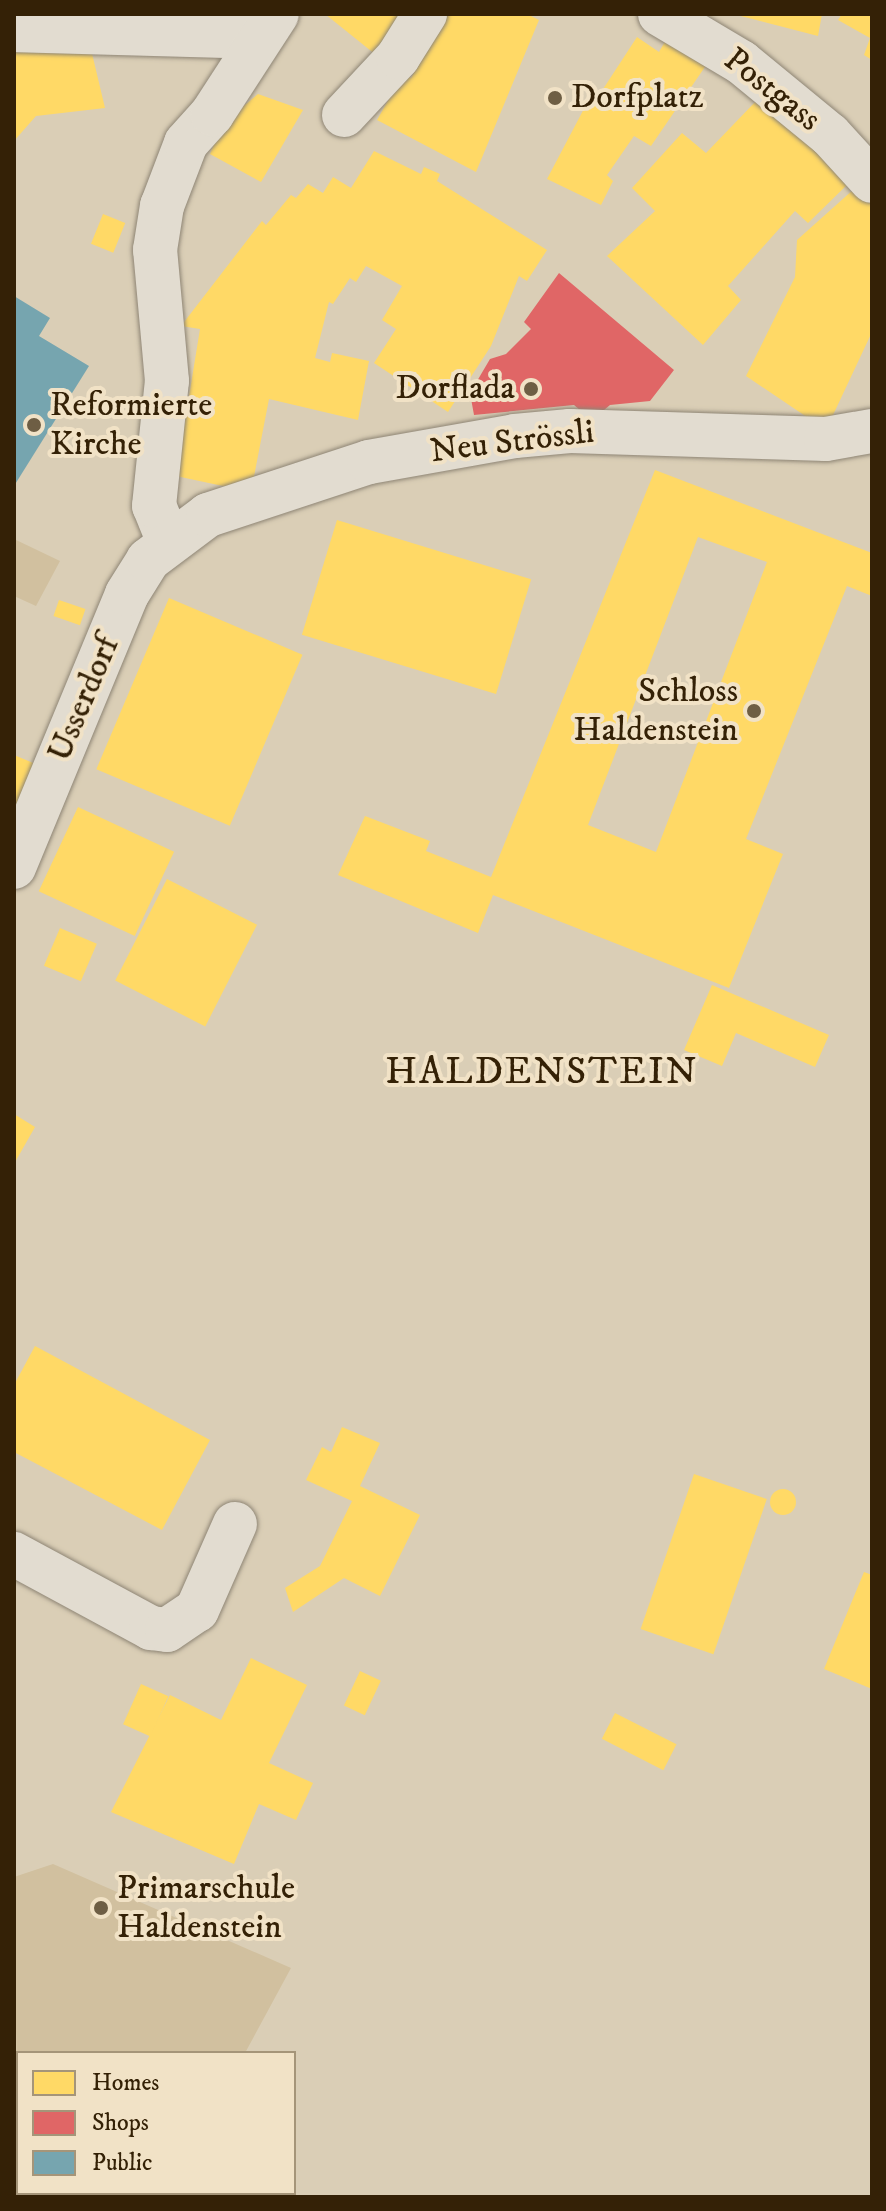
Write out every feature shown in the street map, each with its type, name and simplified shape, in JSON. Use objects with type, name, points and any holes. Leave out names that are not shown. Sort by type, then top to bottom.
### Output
[{"type":"street","points":[[344,115],[398,57],[425,14]]},
{"type":"street","name":"Postgass","points":[[660,14],[741,62],[830,135],[872,181]]},
{"type":"street","points":[[14,30],[267,26]]},
{"type":"street","points":[[168,540],[154,506],[167,381],[155,250],[162,206],[186,143],[212,114],[267,26]]},
{"type":"street","name":"Neu Strössli","points":[[168,540],[208,515],[369,462],[460,444],[570,431],[826,439],[872,431]]},
{"type":"street","name":"Usserdorf","points":[[14,867],[127,594],[148,560],[168,540]]},
{"type":"street","points":[[14,1554],[151,1628],[167,1630],[197,1610],[235,1524]]},
{"type":"shaded area","points":[[14,539],[60,561],[36,606],[14,596]]},
{"type":"shaded area","points":[[53,1864],[291,1968],[246,2051],[16,2051],[14,1877]]},
{"type":"building: Homes","points":[[325,14],[412,14],[386,63]]},
{"type":"building: Homes","points":[[447,14],[527,14],[539,20],[476,172],[377,120],[404,72],[411,78]]},
{"type":"building: Homes","points":[[733,14],[822,14],[818,36]]},
{"type":"building: Homes","points":[[842,14],[872,14],[872,60],[864,55],[870,38],[838,20]]},
{"type":"building: Homes","points":[[670,33],[711,58],[651,146],[634,136],[607,175],[613,181],[601,205],[547,179],[587,103],[592,106],[637,37],[659,52]]},
{"type":"building: Homes","points":[[14,44],[90,45],[105,108],[36,116],[14,141]]},
{"type":"building: Homes","points":[[258,94],[303,110],[261,182],[210,154],[223,123]]},
{"type":"building: Homes","points":[[758,99],[851,181],[808,223],[795,211],[728,286],[741,300],[703,345],[607,256],[655,211],[632,188],[682,133],[706,153]]},
{"type":"building: Homes","points":[[374,151],[421,174],[424,167],[440,174],[437,181],[547,250],[527,281],[519,276],[491,346],[448,412],[374,363],[396,329],[382,320],[402,286],[366,266],[356,282],[350,278],[333,304],[329,302],[315,358],[330,362],[332,353],[369,361],[358,420],[269,399],[251,492],[176,476],[200,329],[181,326],[262,221],[266,225],[291,195],[296,198],[308,184],[323,193],[333,177],[351,188]]},
{"type":"building: Homes","points":[[854,189],[872,205],[872,332],[826,430],[746,376],[795,277],[797,240]]},
{"type":"building: Homes","points":[[103,214],[125,223],[113,253],[91,244]]},
{"type":"building: Homes","name":"Schloss Haldenstein","points":[[655,470],[872,553],[872,596],[847,586],[746,839],[783,854],[729,988],[493,895],[478,933],[338,875],[365,816],[430,841],[426,851],[491,877]],"holes":[[[698,537],[767,562],[656,852],[588,825]]]},
{"type":"building: Homes","points":[[337,520],[531,579],[496,694],[302,635]]},
{"type":"building: Homes","points":[[169,598],[302,655],[230,826],[96,769]]},
{"type":"building: Homes","points":[[59,600],[85,609],[80,625],[53,616]]},
{"type":"building: Homes","points":[[14,755],[50,770],[14,847]]},
{"type":"building: Homes","points":[[78,807],[174,852],[135,936],[39,891]]},
{"type":"building: Homes","points":[[167,879],[257,925],[205,1026],[115,981]]},
{"type":"building: Homes","points":[[60,928],[97,944],[81,981],[44,966]]},
{"type":"building: Homes","points":[[712,985],[829,1035],[815,1067],[736,1033],[722,1066],[684,1050]]},
{"type":"building: Homes","points":[[14,1114],[35,1127],[14,1164]]},
{"type":"building: Homes","points":[[35,1346],[210,1440],[162,1530],[14,1452],[14,1385]]},
{"type":"building: Homes","points":[[342,1427],[380,1443],[360,1486],[420,1515],[380,1596],[344,1578],[293,1612],[285,1588],[320,1566],[352,1501],[306,1480],[322,1447],[331,1452]]},
{"type":"building: Homes","points":[[694,1474],[767,1499],[713,1654],[641,1629]]},
{"type":"building: Homes","points":[[783,1489],[792,1493],[796,1502],[792,1511],[783,1515],[774,1511],[770,1502],[774,1493]]},
{"type":"building: Homes","points":[[864,1572],[872,1575],[872,1689],[824,1669]]},
{"type":"building: Homes","points":[[251,1658],[307,1685],[269,1763],[313,1783],[296,1820],[259,1804],[234,1864],[111,1812],[170,1695],[221,1720]]},
{"type":"building: Homes","points":[[360,1671],[381,1681],[365,1715],[344,1705]]},
{"type":"building: Homes","points":[[141,1684],[168,1696],[151,1736],[123,1724]]},
{"type":"building: Homes","points":[[615,1713],[676,1744],[663,1770],[602,1739]]},
{"type":"building: Shops","points":[[559,273],[674,370],[650,401],[610,405],[592,420],[574,405],[474,415],[470,393],[490,359],[506,354],[531,329],[524,322]]},
{"type":"building: Public","name":"Reformierte Kirche","points":[[14,296],[50,318],[39,336],[89,366],[14,486]]},
{"type":"place","name":"Dorfplatz","points":[[555,98]]},
{"type":"place","name":"Dorflada","points":[[531,389]]},
{"type":"place","name":"Reformierte Kirche","points":[[34,425]]},
{"type":"place","name":"Schloss Haldenstein","points":[[754,711]]},
{"type":"place","name":"Primarschule Haldenstein","points":[[101,1908]]},
{"type":"district","name":"HALDENSTEIN","points":[[542,1073]]}]
